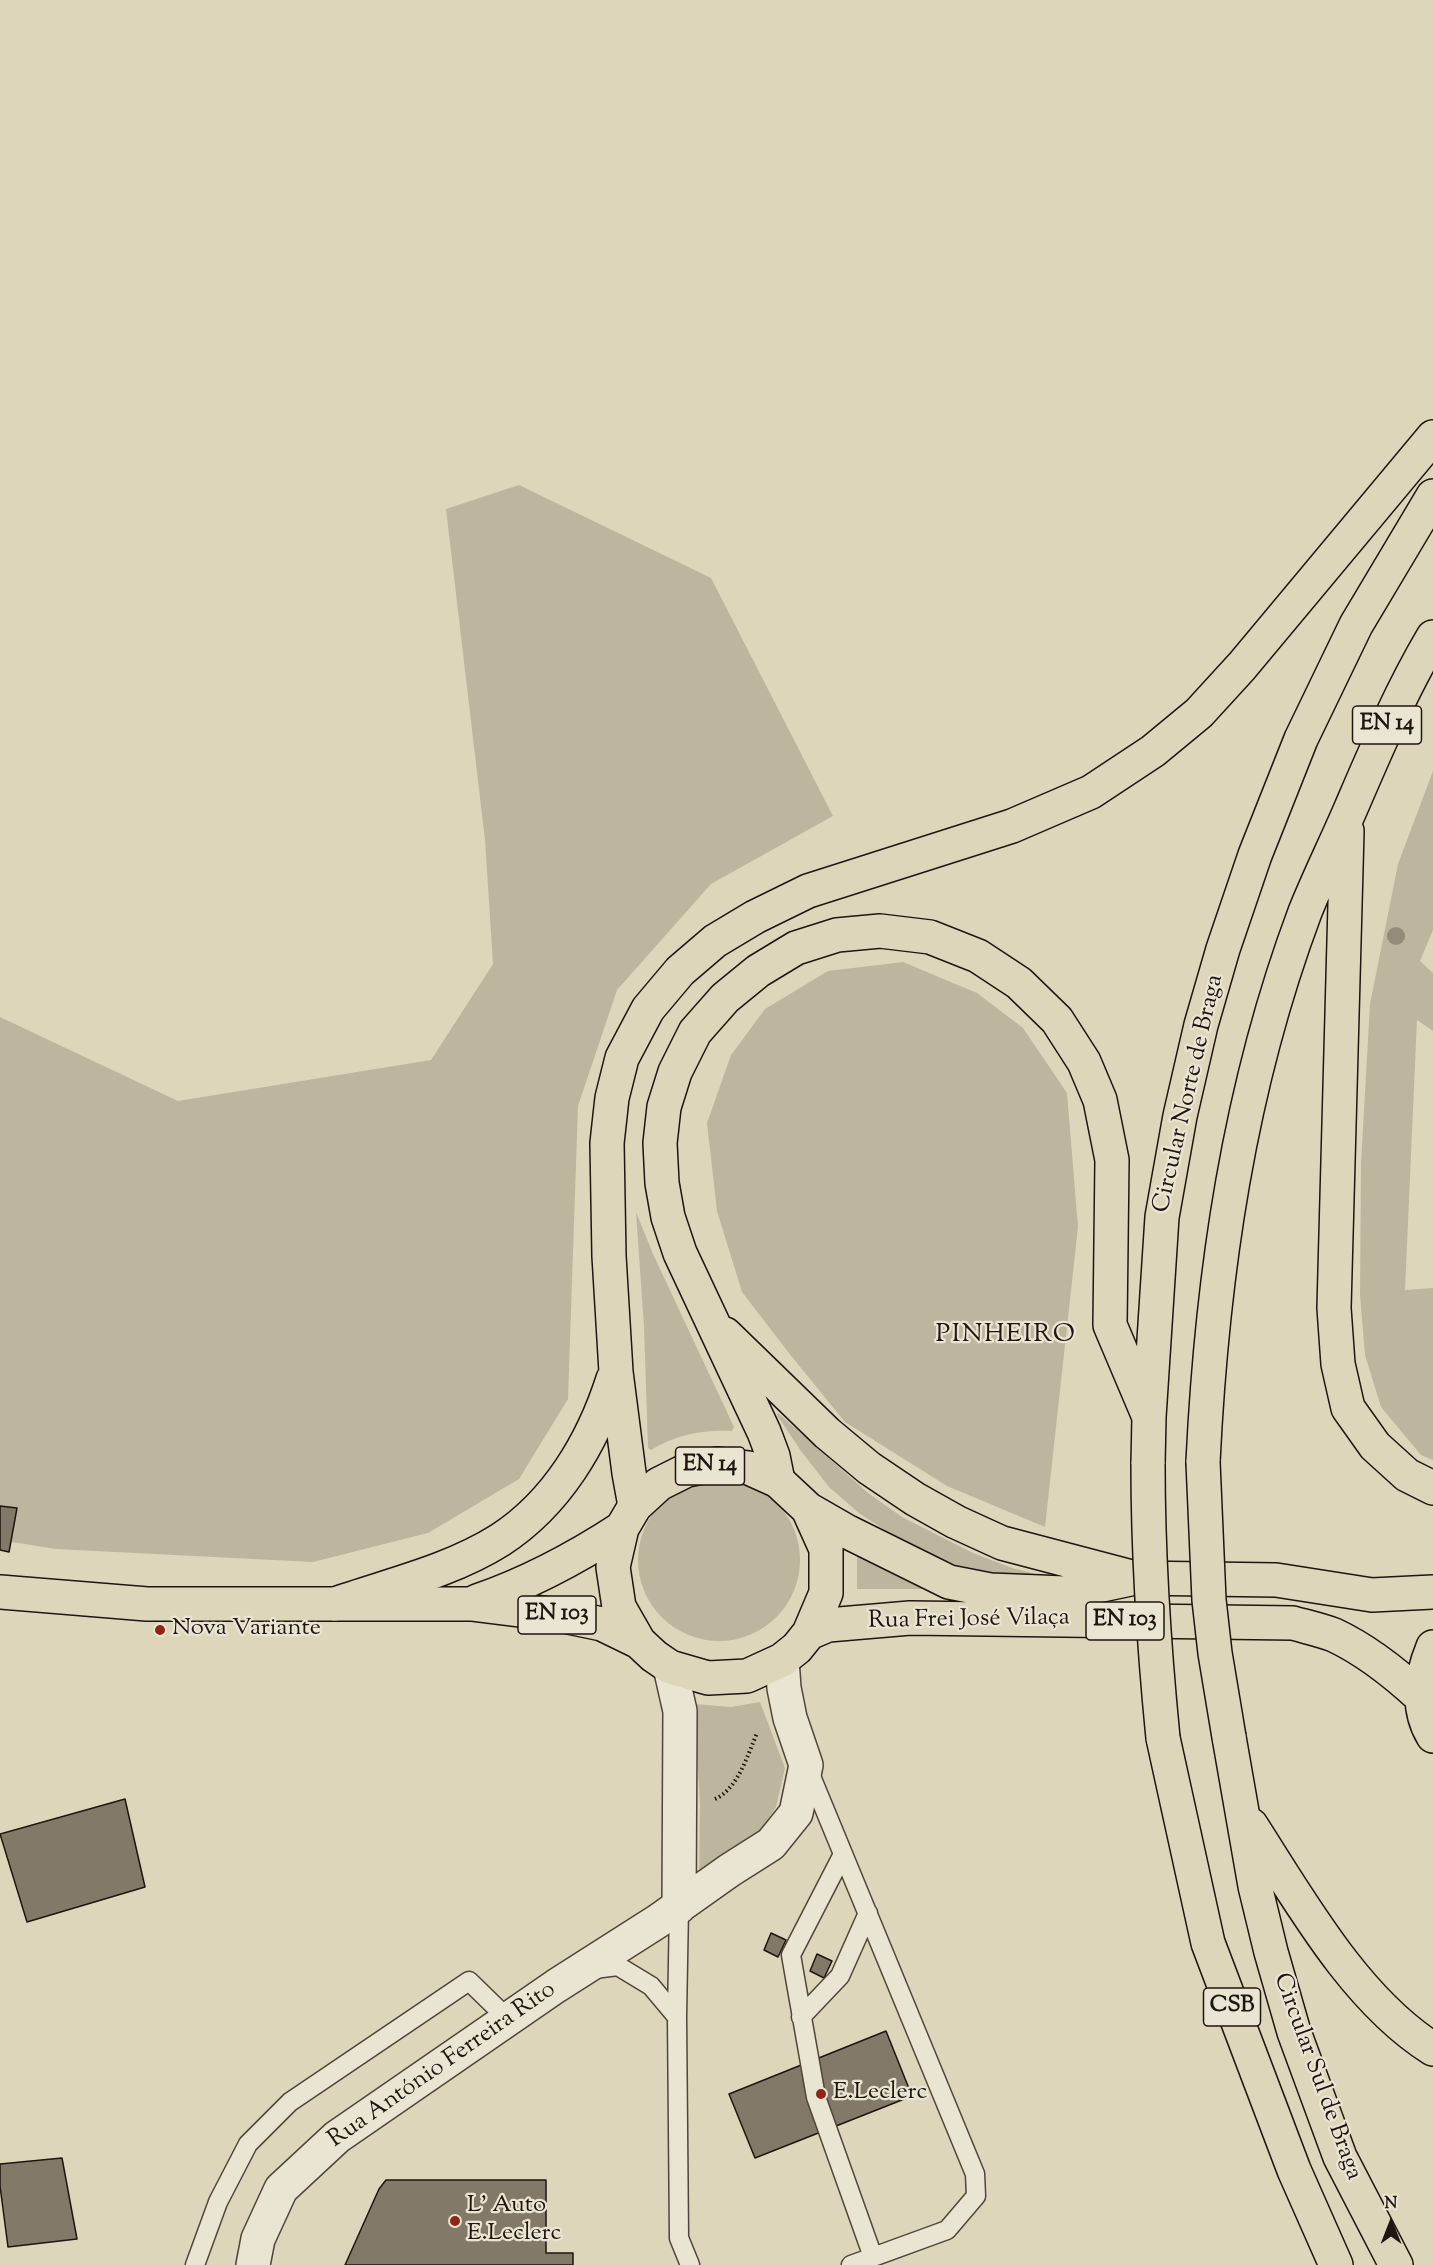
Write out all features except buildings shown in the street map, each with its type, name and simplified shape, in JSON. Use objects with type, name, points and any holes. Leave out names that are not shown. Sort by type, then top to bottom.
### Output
[{"type":"main road","points":[[629,1517],[626,1453],[616,1372],[609,1256],[607,1143],[612,1098],[622,1058],[648,1009],[680,971],[715,941],[756,917],[808,891],[1012,826],[1091,792],[1153,751],[1198,713],[1242,666],[1433,437]]},
{"type":"main road","name":"Circular Norte de Braga","points":[[1163,1738],[1155,1665],[1148,1548],[1149,1417],[1162,1217],[1180,1116],[1223,950],[1255,855],[1301,739],[1356,625],[1433,496]]},
{"type":"main road","name":"EN 14","points":[[1347,816],[1382,735],[1433,637]]},
{"type":"main road","points":[[1347,816],[1306,911],[1289,958],[1247,1103],[1228,1201],[1207,1377],[1203,1462],[1209,1600],[1215,1653],[1242,1810],[1329,1944],[1363,1988],[1418,2039],[1433,2049]]},
{"type":"main road","points":[[1347,816],[1334,1308],[1338,1365],[1348,1408],[1375,1446],[1407,1475],[1433,1488]]},
{"type":"main road","points":[[778,1481],[773,1456],[764,1432],[680,1253],[668,1217],[660,1143],[664,1107],[675,1072],[695,1032],[725,998],[758,971],[796,948],[837,935],[880,931],[930,937],[978,956],[1019,983],[1057,1020],[1084,1062],[1100,1100],[1112,1160],[1110,1324],[1149,1417]]},
{"type":"main road","points":[[711,1321],[827,1433],[869,1468],[915,1498],[956,1522],[1002,1543],[1135,1578]]},
{"type":"main road","points":[[335,1604],[464,1558],[500,1540],[530,1516],[557,1488],[585,1447],[603,1410],[616,1372]]},
{"type":"main road","name":"Rua Frei José Vilaça","points":[[471,1604],[515,1588],[557,1568],[629,1517],[659,1484],[687,1470],[718,1464],[749,1468],[778,1481],[808,1509],[848,1532],[949,1582],[990,1590],[1064,1593],[1135,1578],[1276,1580],[1372,1595],[1433,1592]]},
{"type":"main road","name":"Rua Frei José Vilaça","points":[[808,1509],[826,1550],[826,1593],[809,1633]]},
{"type":"main road","name":"Rua Frei José Vilaça","points":[[629,1517],[613,1568],[619,1607],[639,1642]]},
{"type":"main road","name":"Rua Frei José Vilaça","points":[[0,1592],[147,1604],[471,1604],[559,1615],[602,1624],[639,1642],[670,1667],[708,1678],[747,1676],[782,1660]]},
{"type":"main road","name":"Rua Frei José Vilaça","points":[[809,1633],[828,1626],[910,1618],[1293,1623],[1332,1635],[1364,1652],[1395,1673],[1421,1697]]},
{"type":"main road","name":"EN 103","points":[[782,1660],[797,1648],[809,1633]]},
{"type":"main road","points":[[1433,1647],[1425,1667],[1421,1697],[1433,1736]]},
{"type":"main road","name":"Circular Sul de Braga","points":[[1163,1738],[1208,1942],[1294,2170],[1336,2265]]},
{"type":"main road","name":"Circular Sul de Braga","points":[[1242,1810],[1255,1887],[1294,2032],[1340,2157],[1396,2265]]},
{"type":"street","points":[[782,1660],[784,1688],[790,1718],[806,1765]]},
{"type":"street","points":[[670,1667],[680,1711],[678,1907]]},
{"type":"street","name":"Rua António Ferreira Rito","points":[[253,2265],[258,2239],[281,2189],[337,2137],[555,1986],[583,1970],[771,1844],[796,1813],[806,1765]]},
{"type":"lane","points":[[806,1765],[975,2174],[976,2196],[947,2230],[851,2265]]},
{"type":"lane","points":[[843,1854],[791,1955],[816,2097],[873,2257]]},
{"type":"lane","points":[[678,1907],[679,2238],[690,2265]]},
{"type":"lane","points":[[801,2017],[840,1976],[868,1913]]},
{"type":"lane","points":[[583,1970],[618,1966],[651,1986],[677,2017]]},
{"type":"lane","points":[[195,2265],[218,2202],[248,2144],[290,2102],[469,1981],[508,2020]]},
{"type":"path","points":[[708,1802],[723,1796],[742,1770],[758,1731],[763,1727]]},
{"type":"shaded area","points":[[519,485],[711,578],[833,816],[711,884],[617,990],[578,1106],[568,1399],[519,1479],[428,1533],[313,1562],[56,1549],[0,1540],[0,1017],[178,1101],[431,1060],[493,964],[485,840],[446,509]]},
{"type":"shaded area","points":[[1433,771],[1433,930],[1420,961],[1433,973],[1433,1031],[1417,1020],[1405,1290],[1433,1288],[1433,1460],[1421,1455],[1381,1407],[1365,1355],[1360,1295],[1361,1163],[1370,1004],[1398,864]]},
{"type":"shaded area","points":[[903,962],[977,993],[1023,1028],[1067,1093],[1078,1227],[1045,1527],[947,1486],[845,1422],[742,1292],[717,1211],[707,1123],[731,1055],[765,1009],[828,971]]},
{"type":"shaded area","points":[[636,1212],[653,1254],[734,1427],[732,1431],[690,1434],[651,1450],[648,1448],[644,1327]]},
{"type":"shaded area","points":[[778,1413],[868,1493],[902,1517],[973,1553],[1012,1568],[1051,1578],[1051,1580],[969,1571],[895,1537],[859,1513],[829,1487],[801,1451],[777,1415]]},
{"type":"shaded area","points":[[719,1479],[735,1480],[750,1485],[777,1502],[794,1529],[799,1544],[799,1576],[794,1591],[777,1618],[750,1635],[735,1640],[719,1641],[703,1640],[688,1635],[661,1618],[644,1591],[639,1576],[638,1560],[639,1544],[644,1529],[661,1502],[688,1485],[703,1480]]},
{"type":"shaded area","points":[[857,1550],[927,1589],[857,1589]]},
{"type":"shaded area","points":[[760,1702],[785,1768],[776,1807],[759,1833],[699,1881],[700,1805],[694,1704],[731,1707]]},
{"type":"place","name":"Nova Variante","points":[[160,1630]]},
{"type":"place","name":"E.Leclerc","points":[[821,2094]]},
{"type":"place","name":"L' Auto E.Leclerc","points":[[455,2221]]},
{"type":"district","name":"PINHEIRO","points":[[1006,1337]]}]
